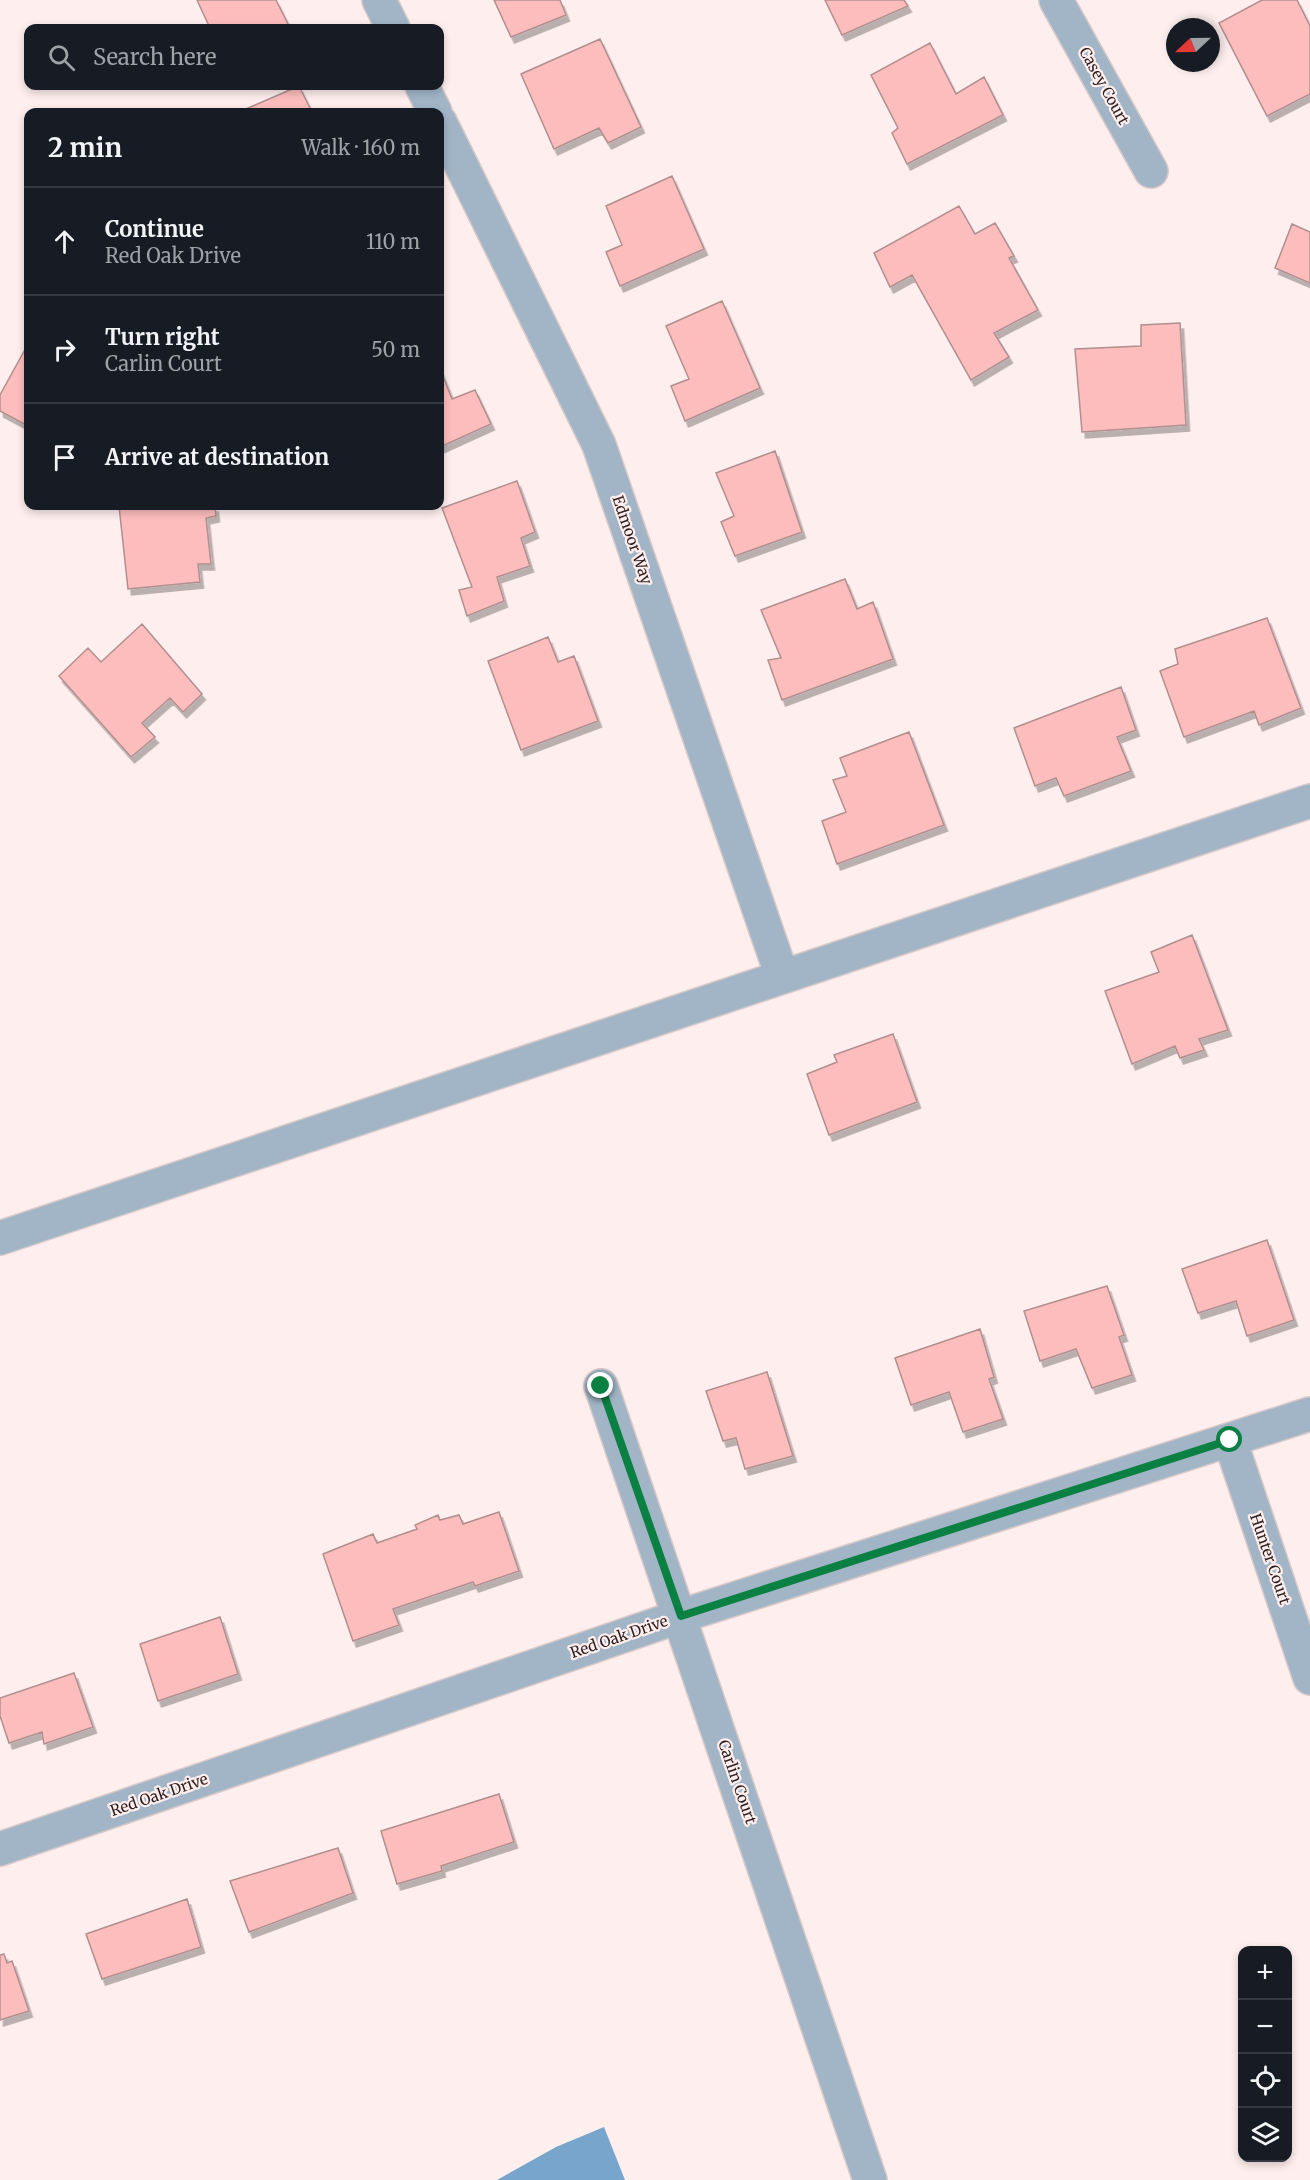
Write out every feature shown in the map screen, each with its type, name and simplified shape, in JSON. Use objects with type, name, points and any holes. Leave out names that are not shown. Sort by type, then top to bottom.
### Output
[{"type":"street","points":[[379,0],[391,24]]},
{"type":"street","name":"Casey Court","points":[[1056,0],[1151,171]]},
{"type":"street","points":[[424,90],[433,108]]},
{"type":"street","name":"Edmoor Way","points":[[444,130],[599,444],[782,976]]},
{"type":"street","points":[[0,1238],[1310,801]]},
{"type":"street","name":"Carlin Court","points":[[601,1386],[681,1616],[870,2180]]},
{"type":"street","name":"Red Oak Drive","points":[[0,1849],[681,1616],[1310,1414]]},
{"type":"street","name":"Hunter Court","points":[[1230,1440],[1310,1678]]},
{"type":"water","points":[[604,2127],[625,2180],[497,2180],[556,2147]]},
{"type":"building","points":[[197,0],[276,0],[288,24],[208,24]]},
{"type":"building","points":[[494,0],[560,0],[566,15],[511,37]]},
{"type":"building","points":[[825,0],[904,0],[908,6],[842,35]]},
{"type":"building","points":[[1262,0],[1297,0],[1310,26],[1310,94],[1267,116],[1220,22]]},
{"type":"building","points":[[600,39],[641,127],[608,143],[599,128],[554,149],[521,74]]},
{"type":"building","points":[[930,43],[956,94],[984,77],[1003,115],[907,164],[892,133],[898,128],[871,75]]},
{"type":"building","points":[[290,90],[301,90],[310,108],[248,108]]},
{"type":"building","points":[[672,176],[704,249],[620,286],[606,252],[622,245],[606,206]]},
{"type":"building","points":[[959,206],[975,234],[995,223],[1014,256],[1009,258],[1038,310],[994,333],[1009,357],[971,380],[912,275],[890,287],[874,253]]},
{"type":"building","points":[[1292,224],[1310,232],[1310,283],[1275,268]]},
{"type":"building","points":[[722,301],[760,388],[685,421],[671,386],[689,379],[666,326]]},
{"type":"building","points":[[1180,323],[1186,425],[1082,432],[1075,349],[1141,346],[1141,325]]},
{"type":"building","points":[[24,351],[24,424],[0,411],[0,395]]},
{"type":"building","points":[[444,379],[452,399],[475,390],[491,424],[444,445]]},
{"type":"building","points":[[775,451],[802,532],[735,556],[721,522],[734,516],[716,473]]},
{"type":"building","points":[[517,481],[535,532],[521,538],[530,566],[497,577],[504,601],[467,616],[459,590],[472,587],[443,510],[444,507]]},
{"type":"building","points":[[119,510],[215,510],[216,516],[206,518],[211,564],[198,564],[200,582],[128,589]]},
{"type":"building","points":[[845,579],[857,609],[873,602],[893,659],[782,700],[768,660],[781,658],[761,610]]},
{"type":"building","points":[[1267,618],[1301,708],[1259,725],[1254,711],[1184,737],[1160,671],[1178,664],[1175,649]]},
{"type":"building","points":[[142,624],[202,694],[183,712],[170,698],[142,723],[155,737],[131,757],[59,676],[88,648],[101,662]]},
{"type":"building","points":[[548,637],[558,662],[574,656],[598,721],[521,750],[488,661]]},
{"type":"building","points":[[1121,687],[1136,730],[1117,737],[1131,771],[1064,796],[1056,778],[1035,786],[1014,728]]},
{"type":"building","points":[[909,732],[944,825],[837,864],[822,821],[846,812],[833,780],[847,776],[840,758]]},
{"type":"building","points":[[1192,935],[1228,1030],[1199,1039],[1204,1050],[1180,1058],[1175,1046],[1132,1064],[1105,991],[1159,972],[1151,952]]},
{"type":"building","points":[[893,1034],[917,1102],[829,1135],[807,1074],[837,1062],[834,1055]]},
{"type":"building","points":[[1267,1240],[1294,1320],[1247,1336],[1236,1301],[1198,1313],[1182,1269]]},
{"type":"building","points":[[1107,1286],[1124,1335],[1119,1337],[1132,1375],[1092,1388],[1076,1349],[1040,1361],[1024,1311]]},
{"type":"building","points":[[980,1329],[994,1377],[989,1379],[1003,1419],[963,1432],[949,1392],[911,1405],[895,1358]]},
{"type":"building","points":[[767,1372],[793,1456],[745,1469],[736,1438],[723,1441],[706,1391]]},
{"type":"building","points":[[499,1512],[519,1571],[475,1586],[473,1582],[393,1609],[399,1625],[353,1641],[323,1554],[373,1534],[377,1543],[417,1529],[415,1525],[438,1515],[440,1520],[459,1515],[463,1524]]},
{"type":"building","points":[[220,1617],[238,1674],[158,1701],[140,1644]]},
{"type":"building","points":[[74,1673],[93,1727],[44,1744],[42,1732],[9,1743],[0,1716],[0,1698]]},
{"type":"building","points":[[499,1794],[514,1842],[441,1866],[442,1871],[397,1884],[381,1831]]},
{"type":"building","points":[[338,1848],[353,1893],[249,1932],[230,1881]]},
{"type":"building","points":[[187,1899],[201,1947],[102,1979],[86,1934]]},
{"type":"building","points":[[4,1954],[7,1963],[12,1961],[29,2011],[0,2020],[0,1955]]},
{"type":"route","points":[[601,1386],[681,1616],[1230,1440]]}]
